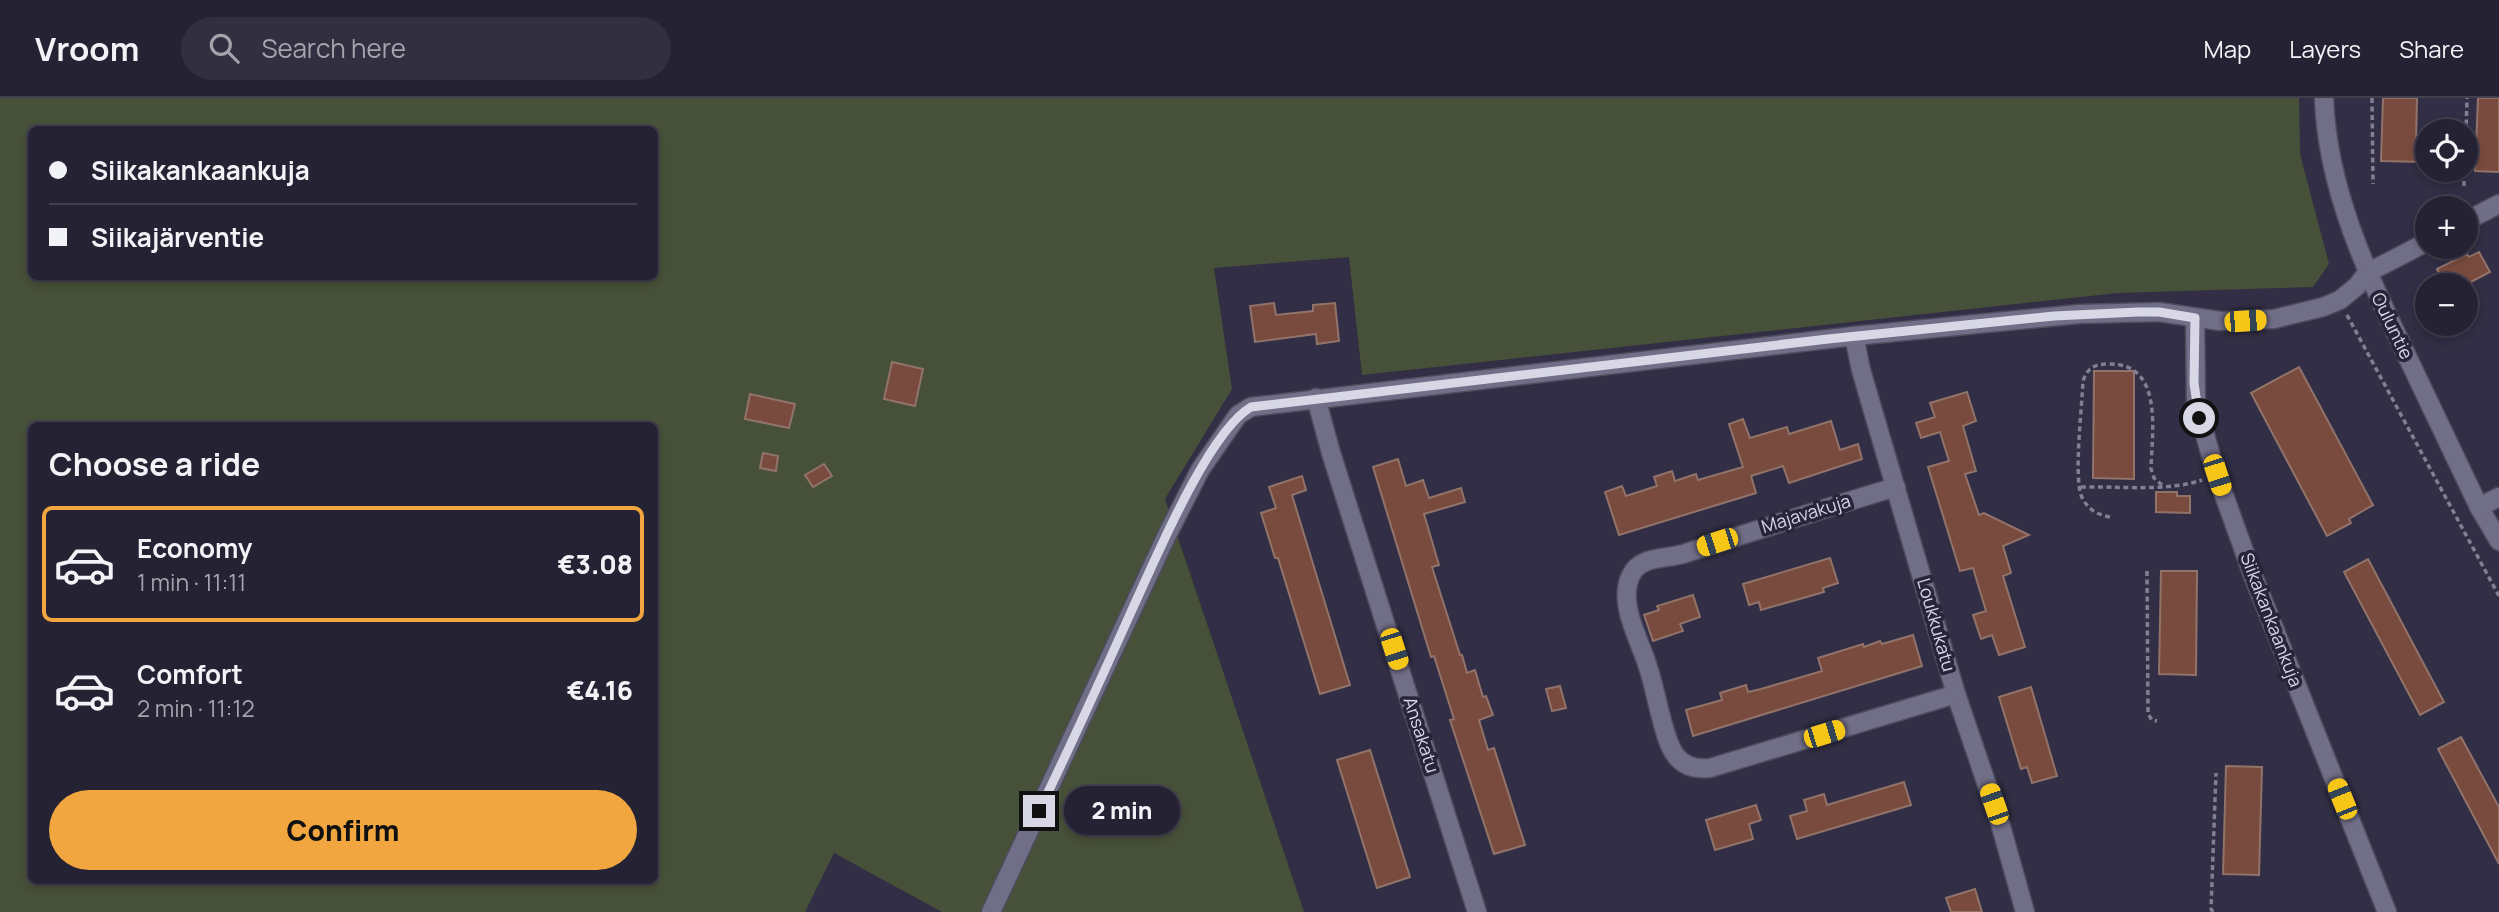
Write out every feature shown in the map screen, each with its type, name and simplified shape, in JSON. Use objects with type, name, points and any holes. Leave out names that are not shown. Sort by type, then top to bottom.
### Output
[{"type":"street","name":"Ouluntie","points":[[2324,98],[2324,115],[2339,195],[2367,273],[2479,507],[2499,541]]},
{"type":"street","points":[[2478,215],[2499,204]]},
{"type":"street","points":[[991,912],[1200,470],[1238,415],[1251,407],[1854,336],[2118,312],[2159,312],[2220,321],[2274,319],[2340,300],[2357,286],[2367,273],[2415,248]]},
{"type":"street","name":"Siikakankaankuja","points":[[2195,318],[2196,402],[2217,475],[2252,573],[2387,912]]},
{"type":"street","name":"Loukkukatu","points":[[1854,336],[1861,370],[1956,694],[2000,823],[2025,912]]},
{"type":"street","name":"Ansakatu","points":[[1316,398],[1331,453],[1477,912]]},
{"type":"street","name":"Majavakuja","points":[[1896,487],[1796,516],[1677,556],[1655,559],[1636,568],[1629,579],[1628,604],[1669,743],[1680,761],[1692,768],[1710,768],[1956,694]]},
{"type":"street","points":[[2479,507],[2499,497]]},
{"type":"path","points":[[2372,98],[2372,184]]},
{"type":"path","points":[[2466,119],[2467,98]]},
{"type":"path","points":[[2340,300],[2499,596]]},
{"type":"path","points":[[2110,517],[2100,515],[2089,508],[2081,495],[2080,487],[2083,381],[2086,371],[2094,366],[2106,364],[2134,368],[2141,375],[2148,388],[2152,408],[2151,469],[2154,478],[2163,486]]},
{"type":"path","points":[[2080,487],[2191,484],[2217,475]]},
{"type":"path","points":[[2147,570],[2148,714],[2151,720],[2157,721]]},
{"type":"path","points":[[2213,912],[2216,773]]},
{"type":"green space","points":[[0,98],[2299,98],[2300,154],[2329,264],[2313,287],[2118,293],[1362,375],[1349,257],[1214,268],[1232,389],[1165,499],[1304,912],[942,912],[834,853],[805,912],[0,912]]},
{"type":"building","points":[[2383,98],[2417,98],[2415,162],[2381,161]]},
{"type":"building","points":[[2478,98],[2499,98],[2499,172],[2478,171]]},
{"type":"building","points":[[2478,252],[2490,272],[2478,278],[2478,273],[2439,273],[2437,269],[2457,259],[2478,259]]},
{"type":"building","points":[[1274,303],[1276,315],[1313,311],[1313,305],[1335,303],[1339,341],[1317,344],[1316,334],[1255,342],[1250,306]]},
{"type":"building","points":[[892,362],[923,369],[915,406],[884,399]]},
{"type":"building","points":[[2299,367],[2373,505],[2349,519],[2351,523],[2327,536],[2251,393]]},
{"type":"building","points":[[2094,371],[2134,371],[2134,479],[2093,478]]},
{"type":"building","points":[[1967,392],[1976,421],[1963,426],[1976,471],[1965,474],[1979,515],[1984,513],[2029,535],[2003,546],[2011,573],[2003,576],[2025,647],[1999,655],[1992,635],[1981,639],[1973,615],[1986,611],[1973,568],[1960,571],[1928,467],[1949,461],[1940,432],[1921,438],[1916,423],[1935,417],[1930,403]]},
{"type":"building","points":[[750,394],[795,404],[789,428],[745,419]]},
{"type":"building","points":[[1743,419],[1750,438],[1787,427],[1789,434],[1831,421],[1840,450],[1858,444],[1862,459],[1789,483],[1783,466],[1751,476],[1756,493],[1619,535],[1605,492],[1622,486],[1626,496],[1657,486],[1654,477],[1672,471],[1675,481],[1696,474],[1698,480],[1743,467],[1729,424]]},
{"type":"building","points":[[763,453],[778,456],[776,471],[760,468]]},
{"type":"building","points":[[1398,459],[1406,486],[1423,480],[1429,498],[1461,488],[1465,502],[1424,514],[1439,565],[1432,567],[1467,673],[1475,670],[1483,697],[1486,696],[1493,715],[1479,720],[1488,750],[1494,748],[1525,845],[1494,854],[1450,720],[1454,719],[1434,656],[1431,657],[1373,467]]},
{"type":"building","points":[[824,464],[832,476],[813,487],[805,475]]},
{"type":"building","points":[[1302,476],[1306,490],[1292,495],[1350,685],[1320,694],[1278,558],[1275,558],[1261,513],[1276,508],[1269,487]]},
{"type":"building","points":[[2156,492],[2177,492],[2177,496],[2190,496],[2190,513],[2156,512]]},
{"type":"building","points":[[1830,558],[1838,583],[1823,588],[1824,592],[1761,610],[1759,602],[1749,605],[1743,584]]},
{"type":"building","points":[[2368,559],[2444,702],[2420,715],[2344,572]]},
{"type":"building","points":[[2161,571],[2197,571],[2196,675],[2159,674]]},
{"type":"building","points":[[1693,595],[1700,617],[1680,624],[1683,631],[1653,641],[1644,615],[1659,610],[1657,606]]},
{"type":"building","points":[[1913,635],[1922,666],[1693,736],[1686,710],[1722,700],[1720,693],[1746,685],[1748,692],[1822,671],[1818,658],[1863,644],[1864,647],[1880,641],[1882,644]]},
{"type":"building","points":[[1560,686],[1566,708],[1552,711],[1546,689]]},
{"type":"building","points":[[2031,687],[2057,776],[2032,783],[2027,767],[2021,769],[1999,697]]},
{"type":"building","points":[[2461,737],[2499,807],[2499,864],[2438,749]]},
{"type":"building","points":[[1370,750],[1410,877],[1377,888],[1337,760]]},
{"type":"building","points":[[2226,766],[2262,767],[2259,875],[2223,874]]},
{"type":"building","points":[[1904,782],[1911,805],[1797,839],[1790,816],[1807,811],[1804,800],[1824,794],[1827,805]]},
{"type":"building","points":[[1756,805],[1761,820],[1749,824],[1753,839],[1715,850],[1706,820]]},
{"type":"building","points":[[1975,889],[1982,912],[1951,912],[1946,898]]},
{"type":"route","points":[[1039,811],[1200,470],[1238,415],[1251,407],[1854,336],[2079,314],[2159,312],[2195,318],[2194,383],[2199,418]]}]
